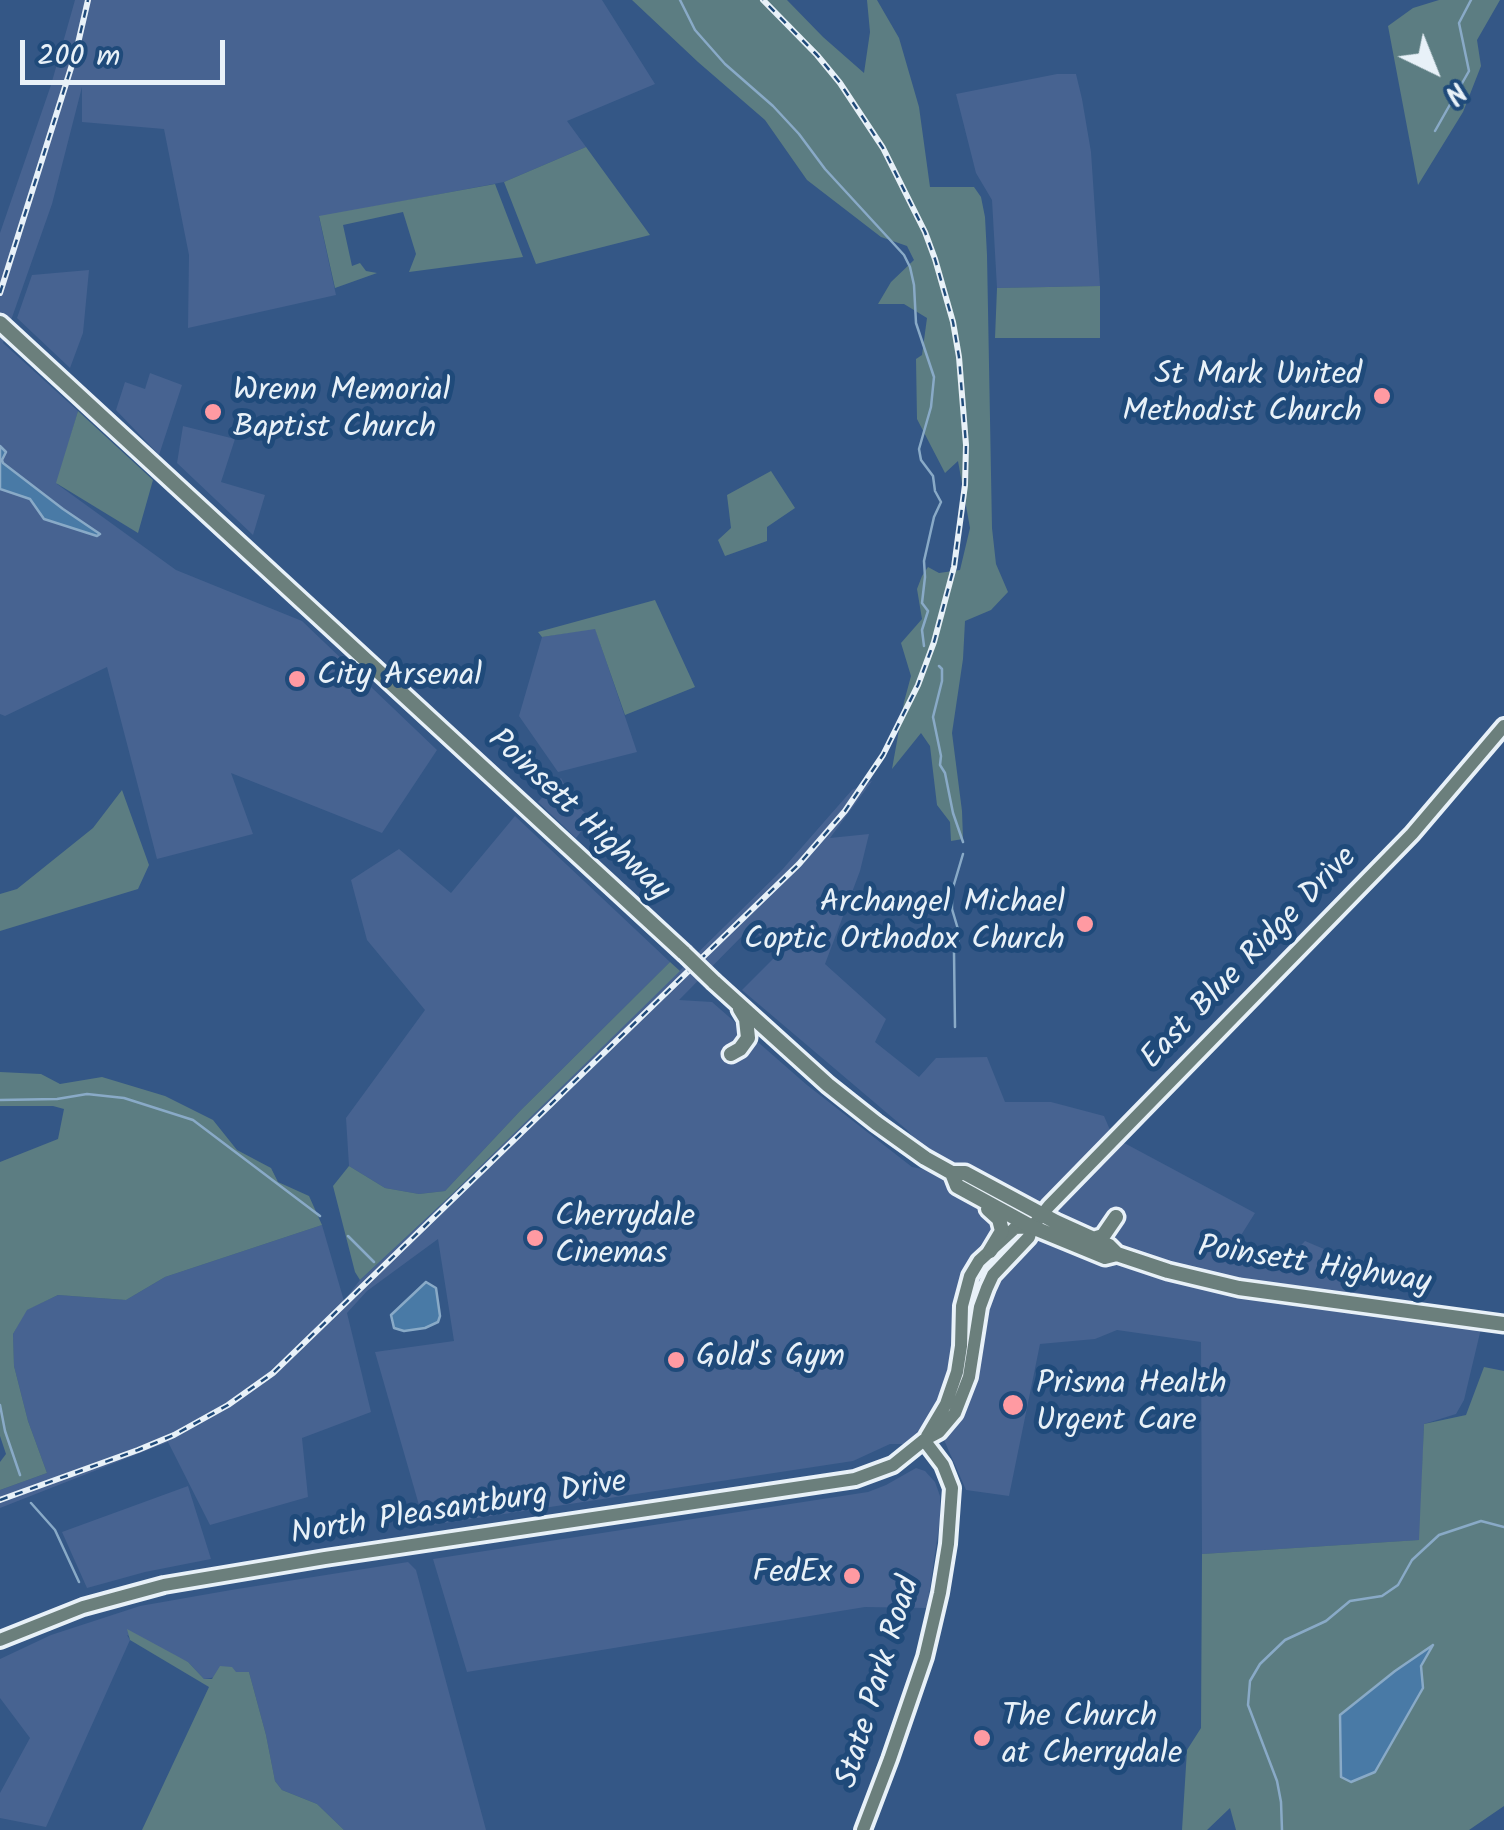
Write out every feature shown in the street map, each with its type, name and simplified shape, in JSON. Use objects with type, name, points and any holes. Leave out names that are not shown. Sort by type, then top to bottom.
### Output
[{"type":"highway","name":"Poinsett Highway","points":[[0,324],[846,1100],[952,1173],[965,1173],[1037,1221],[1105,1257],[1117,1254]]},
{"type":"highway","points":[[731,1054],[748,1038],[746,1020],[738,1004]]},
{"type":"highway","name":"Poinsett Highway","points":[[952,1173],[957,1186],[968,1193],[1093,1239],[1117,1254],[1181,1274],[1272,1294],[1504,1324]]},
{"type":"highway","points":[[968,1193],[1001,1224],[1001,1236],[990,1251]]},
{"type":"highway","points":[[1093,1239],[1103,1236],[1116,1218]]},
{"type":"main road","name":"East Blue Ridge Drive","points":[[1037,1221],[1412,834],[1504,726]]},
{"type":"main road","points":[[924,1440],[946,1404],[957,1372],[962,1346],[962,1306],[970,1276],[1015,1228],[1037,1221]]},
{"type":"main road","points":[[924,1440],[939,1432],[958,1406],[972,1366],[986,1288],[1029,1237],[1037,1221]]},
{"type":"main road","name":"North Pleasantburg Drive","points":[[0,1640],[83,1608],[164,1585],[855,1478],[893,1465],[924,1440]]},
{"type":"main road","name":"State Park Road","points":[[863,1830],[925,1657],[948,1544],[952,1488],[943,1465],[924,1440]]},
{"type":"shaded area","points":[[75,0],[602,0],[655,84],[567,121],[586,147],[504,182],[319,217],[336,295],[188,328],[189,255],[164,129],[82,122],[82,87],[52,204],[3,343],[78,411],[57,484],[176,570],[302,621],[437,750],[382,833],[231,773],[253,834],[157,859],[107,667],[5,716],[0,714],[0,233],[51,85]]},
{"type":"shaded area","points":[[1057,74],[1076,74],[1082,99],[1091,152],[1100,286],[997,288],[992,200],[976,173],[956,94]]},
{"type":"shaded area","points":[[89,270],[83,333],[70,368],[17,318],[32,275]]},
{"type":"shaded area","points":[[150,373],[182,385],[159,455],[116,410],[125,382],[145,389]]},
{"type":"shaded area","points":[[183,426],[235,439],[221,482],[265,495],[253,535],[177,463]]},
{"type":"shaded area","points":[[0,446],[6,452],[3,463],[100,534],[44,519],[30,499],[0,489]]},
{"type":"shaded area","points":[[595,628],[637,752],[558,772],[519,716],[542,637]]},
{"type":"shaded area","points":[[561,778],[572,800],[591,819],[576,838],[538,802]]},
{"type":"shaded area","points":[[872,781],[830,838],[869,834],[860,871],[825,964],[886,1019],[875,1042],[919,1077],[936,1058],[987,1057],[1005,1102],[1051,1102],[1104,1116],[1113,1137],[1255,1213],[1238,1240],[1290,1257],[1305,1241],[1357,1263],[1344,1290],[1484,1316],[1464,1400],[1456,1414],[1424,1424],[1420,1540],[1202,1554],[1201,1342],[1117,1330],[1095,1339],[1040,1344],[1009,1496],[966,1490],[937,1424],[906,1444],[890,1444],[853,1461],[425,1526],[375,1352],[454,1341],[438,1239],[367,1291],[347,1313],[371,1412],[302,1438],[308,1497],[210,1525],[168,1442],[0,1508],[0,1490],[47,1473],[14,1366],[13,1334],[26,1310],[58,1295],[126,1300],[165,1277],[322,1225],[344,1301],[360,1280],[781,871],[852,790]],"holes":[[[751,927],[778,954],[742,990],[907,1130],[943,1173],[912,1167],[807,1085],[712,1002],[679,1000]]]},
{"type":"shaded area","points":[[515,816],[670,962],[445,1191],[419,1194],[385,1188],[349,1166],[346,1118],[425,1010],[367,940],[351,880],[399,849],[451,893]]},
{"type":"shaded area","points":[[426,1282],[436,1288],[438,1322],[404,1331],[394,1328],[391,1315]]},
{"type":"shaded area","points":[[916,1468],[935,1482],[940,1496],[927,1608],[865,1607],[467,1672],[433,1559],[868,1492]]},
{"type":"shaded area","points":[[188,1486],[211,1559],[87,1588],[62,1532]]},
{"type":"shaded area","points":[[408,1562],[416,1570],[486,1830],[344,1830],[317,1804],[282,1790],[275,1781],[249,1672],[204,1679],[188,1662],[127,1635],[130,1640],[46,1827],[0,1818],[0,1793],[30,1738],[0,1698],[0,1659],[51,1635],[140,1606]]},
{"type":"shaded area","points":[[1433,1645],[1421,1666],[1423,1688],[1375,1772],[1351,1782],[1341,1777],[1340,1715]]},
{"type":"green space","points":[[632,0],[787,0],[864,73],[870,32],[867,0],[877,0],[899,38],[919,107],[930,187],[974,187],[981,197],[987,255],[992,528],[996,564],[1008,592],[991,610],[965,621],[952,733],[963,839],[951,841],[950,822],[937,805],[930,746],[921,733],[892,769],[911,676],[901,643],[922,619],[917,589],[928,567],[939,573],[960,570],[970,528],[958,461],[945,473],[917,419],[916,359],[922,355],[927,318],[904,304],[878,304],[891,282],[914,260],[907,246],[881,237],[807,180],[765,120]]},
{"type":"green space","points":[[1439,0],[1500,0],[1477,40],[1481,66],[1463,112],[1418,185],[1388,26],[1413,8]]},
{"type":"green space","points":[[586,147],[650,235],[536,264],[504,182]]},
{"type":"green space","points":[[495,184],[523,257],[409,272],[416,254],[403,212],[343,225],[352,266],[360,263],[366,271],[377,273],[335,288],[319,216]]},
{"type":"green space","points":[[1100,286],[1100,338],[995,338],[997,288]]},
{"type":"green space","points":[[78,411],[153,480],[138,533],[56,483]]},
{"type":"green space","points":[[771,471],[795,508],[767,527],[767,541],[725,556],[718,540],[731,528],[727,495]]},
{"type":"green space","points":[[655,600],[695,687],[625,715],[595,629],[542,637],[538,632]]},
{"type":"green space","points":[[122,790],[149,865],[138,889],[0,931],[0,894],[17,889],[93,828]]},
{"type":"green space","points":[[670,962],[680,971],[360,1280],[333,1186],[349,1166],[385,1188],[419,1194],[445,1191]]},
{"type":"green space","points":[[0,1072],[41,1074],[60,1084],[102,1077],[165,1096],[213,1120],[237,1150],[271,1168],[278,1182],[309,1196],[322,1225],[165,1277],[126,1300],[58,1295],[27,1310],[13,1334],[14,1366],[47,1473],[0,1490],[0,1462],[6,1454],[0,1436],[0,1162],[58,1139],[64,1109],[0,1106]]},
{"type":"green space","points":[[1484,1367],[1504,1371],[1504,1806],[1469,1830],[1236,1830],[1230,1808],[1207,1830],[1182,1830],[1187,1750],[1201,1728],[1202,1554],[1419,1540],[1424,1424],[1466,1415]]},
{"type":"green space","points":[[127,1629],[188,1662],[204,1679],[212,1679],[220,1666],[249,1672],[275,1781],[282,1790],[317,1804],[344,1830],[142,1830],[209,1687],[130,1640]]},
{"type":"waterway","points":[[680,0],[695,30],[799,134],[825,169],[904,255],[910,267],[916,323],[934,377],[931,407],[919,449],[941,502],[924,561],[922,603],[928,611],[922,630],[924,646]]},
{"type":"waterway","points":[[1435,131],[1469,71],[1459,23],[1471,0]]},
{"type":"waterway","points":[[939,666],[942,681],[933,717],[940,765],[963,842]]},
{"type":"waterway","points":[[955,1027],[954,952],[960,936],[952,909],[952,891],[963,854]]},
{"type":"waterway","points":[[0,1100],[87,1094],[124,1098],[193,1120],[320,1216]]},
{"type":"waterway","points":[[348,1236],[374,1262]]},
{"type":"waterway","points":[[0,1405],[20,1475]]},
{"type":"waterway","points":[[31,1503],[55,1530],[79,1582]]},
{"type":"waterway","points":[[1282,1830],[1277,1781],[1248,1705],[1250,1681],[1260,1664],[1285,1640],[1326,1621],[1350,1601],[1382,1596],[1398,1585],[1412,1560],[1439,1535],[1481,1521],[1504,1527]]},
{"type":"railway","points":[[0,293],[76,52],[88,0]]},
{"type":"railway","points":[[0,1500],[174,1435],[228,1405],[273,1373],[799,864],[845,811],[883,755],[918,685],[954,567],[966,445],[959,357],[935,259],[883,148],[840,83],[763,0]]},
{"type":"place","name":"St Mark United Methodist Church","points":[[1382,396]]},
{"type":"place","name":"Wrenn Memorial Baptist Church","points":[[213,412]]},
{"type":"place","name":"City Arsenal","points":[[297,679]]},
{"type":"place","name":"Archangel Michael Coptic Orthodox Church","points":[[1085,924]]},
{"type":"place","name":"Cherrydale Cinemas","points":[[535,1238]]},
{"type":"place","name":"Gold's Gym","points":[[676,1360]]},
{"type":"place","name":"Prisma Health Urgent Care","points":[[1013,1405]]},
{"type":"place","name":"FedEx","points":[[852,1576]]},
{"type":"place","name":"The Church at Cherrydale","points":[[982,1738]]}]
